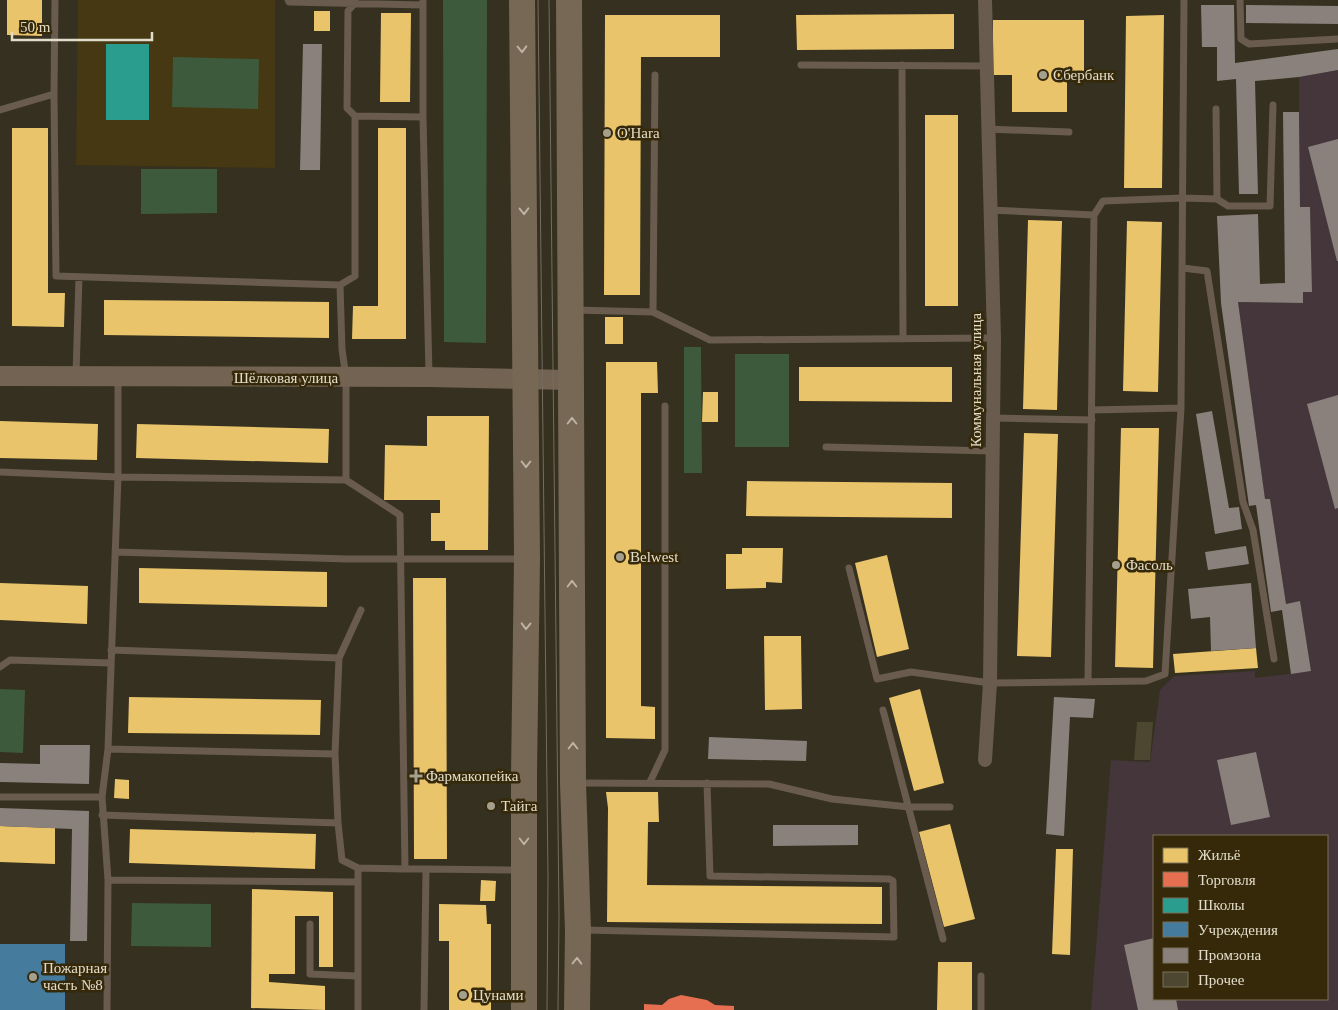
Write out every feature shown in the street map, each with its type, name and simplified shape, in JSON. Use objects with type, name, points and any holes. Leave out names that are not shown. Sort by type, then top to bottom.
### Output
[{"type":"highway","points":[[522,0],[527,559],[524,1010]]},
{"type":"highway","points":[[569,0],[573,783],[578,931],[576,1010]]},
{"type":"street","name":"Коммунальная улица","points":[[985,0],[985,66],[994,338],[990,683],[985,760]]},
{"type":"street","name":"Шёлковая улица","points":[[0,376],[429,377],[572,380]]},
{"type":"lane","points":[[55,0],[56,276],[340,286],[355,276],[355,116]]},
{"type":"lane","points":[[288,0],[289,2],[423,3],[429,377]]},
{"type":"lane","points":[[849,568],[877,679],[911,672],[990,683],[1146,681],[1165,674],[1181,408],[1184,0]]},
{"type":"lane","points":[[1240,0],[1241,39],[1249,44],[1338,39]]},
{"type":"lane","points":[[355,2],[348,11],[347,108],[355,116],[424,117]]},
{"type":"lane","points":[[801,65],[985,66]]},
{"type":"lane","points":[[902,65],[903,339]]},
{"type":"lane","points":[[653,312],[655,75]]},
{"type":"lane","points":[[0,110],[54,94]]},
{"type":"lane","points":[[1088,681],[1094,215],[1103,201],[1183,198],[1217,199],[1228,206],[1270,206],[1273,105]]},
{"type":"lane","points":[[1216,109],[1217,199]]},
{"type":"lane","points":[[987,128],[1069,132]]},
{"type":"lane","points":[[990,210],[1094,215]]},
{"type":"lane","points":[[1183,268],[1207,271],[1243,502],[1254,530],[1274,659]]},
{"type":"lane","points":[[76,377],[79,277]]},
{"type":"lane","points":[[340,286],[342,349],[346,378],[346,480]]},
{"type":"lane","points":[[572,310],[653,312],[710,340],[994,338]]},
{"type":"lane","points":[[107,1010],[108,880],[102,798],[108,748],[118,477],[118,377]]},
{"type":"lane","points":[[650,782],[666,750],[665,406]]},
{"type":"lane","points":[[1092,410],[1181,408]]},
{"type":"lane","points":[[994,418],[1092,420]]},
{"type":"lane","points":[[826,447],[992,451]]},
{"type":"lane","points":[[0,472],[118,477],[346,480],[400,516],[405,870]]},
{"type":"lane","points":[[115,552],[348,559],[527,559]]},
{"type":"lane","points":[[361,610],[339,658],[335,754],[338,823],[342,860],[358,868],[524,870]]},
{"type":"lane","points":[[111,650],[339,658]]},
{"type":"lane","points":[[0,667],[10,660],[111,663]]},
{"type":"lane","points":[[883,710],[942,940]]},
{"type":"lane","points":[[108,748],[335,754]]},
{"type":"lane","points":[[573,783],[769,784],[832,799],[909,806],[950,807]]},
{"type":"lane","points":[[578,931],[894,938],[893,881],[889,879],[710,876],[707,783]]},
{"type":"lane","points":[[0,797],[102,798]]},
{"type":"lane","points":[[102,816],[338,823]]},
{"type":"lane","points":[[358,868],[358,1010]]},
{"type":"lane","points":[[424,1010],[426,869]]},
{"type":"lane","points":[[108,880],[358,882]]},
{"type":"lane","points":[[310,924],[310,974],[358,976]]},
{"type":"lane","points":[[981,976],[981,1010]]},
{"type":"shaded area","points":[[78,0],[275,0],[275,168],[76,165]]},
{"type":"shaded area","points":[[1338,70],[1338,1010],[1091,1010],[1111,760],[1150,762],[1160,690],[1174,676],[1255,671],[1255,678],[1311,671],[1300,601],[1286,604],[1270,499],[1265,499],[1238,302],[1303,303],[1303,292],[1312,292],[1310,207],[1300,207],[1299,77]]},
{"type":"green space","points":[[443,0],[487,0],[486,343],[444,342]]},
{"type":"green space","points":[[173,57],[259,59],[258,109],[172,107]]},
{"type":"green space","points":[[141,169],[217,169],[217,213],[141,214]]},
{"type":"green space","points":[[684,347],[701,347],[702,473],[684,473]]},
{"type":"green space","points":[[735,354],[789,354],[789,447],[735,447]]},
{"type":"green space","points":[[0,689],[25,690],[23,753],[0,752]]},
{"type":"green space","points":[[132,903],[211,904],[211,947],[131,946]]},
{"type":"building: Жильё","points":[[7,0],[42,0],[42,36],[7,35]]},
{"type":"building: Жильё","points":[[314,11],[330,11],[330,31],[314,31]]},
{"type":"building: Жильё","points":[[381,13],[411,13],[410,102],[380,102]]},
{"type":"building: Жильё","points":[[954,14],[954,49],[797,50],[796,15]]},
{"type":"building: Жильё","points":[[605,15],[720,15],[720,57],[641,57],[640,295],[604,295]]},
{"type":"building: Жильё","points":[[1164,15],[1162,188],[1124,188],[1126,16]]},
{"type":"building: Жильё","points":[[993,20],[1084,20],[1084,75],[1067,75],[1067,112],[1012,112],[1012,75],[993,75]]},
{"type":"building: Жильё","points":[[925,115],[958,115],[958,306],[925,306]]},
{"type":"building: Жильё","points":[[12,128],[48,128],[48,293],[65,293],[64,327],[12,326]]},
{"type":"building: Жильё","points":[[378,128],[406,128],[406,339],[352,339],[353,306],[378,306]]},
{"type":"building: Жильё","points":[[1028,220],[1062,221],[1057,410],[1023,409]]},
{"type":"building: Жильё","points":[[1127,221],[1162,222],[1158,392],[1123,391]]},
{"type":"building: Жильё","points":[[104,300],[329,302],[329,338],[104,335]]},
{"type":"building: Жильё","points":[[605,317],[623,317],[623,344],[605,344]]},
{"type":"building: Жильё","points":[[606,362],[657,362],[658,393],[641,393],[641,706],[655,707],[655,739],[606,738]]},
{"type":"building: Жильё","points":[[799,367],[952,367],[952,402],[799,401]]},
{"type":"building: Жильё","points":[[703,392],[718,392],[718,422],[702,422]]},
{"type":"building: Жильё","points":[[427,416],[489,416],[488,550],[445,550],[445,541],[431,541],[431,513],[440,513],[440,500],[384,500],[385,445],[427,446]]},
{"type":"building: Жильё","points":[[0,421],[98,424],[97,460],[0,458]]},
{"type":"building: Жильё","points":[[137,424],[329,429],[328,463],[136,458]]},
{"type":"building: Жильё","points":[[1121,428],[1159,428],[1153,668],[1115,667]]},
{"type":"building: Жильё","points":[[1024,433],[1058,434],[1051,657],[1017,656]]},
{"type":"building: Жильё","points":[[747,481],[952,483],[952,518],[746,516]]},
{"type":"building: Жильё","points":[[742,548],[783,548],[782,583],[766,582],[766,588],[726,589],[726,554],[742,554]]},
{"type":"building: Жильё","points":[[887,555],[909,649],[877,657],[855,563]]},
{"type":"building: Жильё","points":[[139,568],[327,572],[327,607],[139,603]]},
{"type":"building: Жильё","points":[[413,578],[446,578],[447,859],[414,859]]},
{"type":"building: Жильё","points":[[0,583],[88,586],[87,624],[0,620]]},
{"type":"building: Жильё","points":[[764,636],[801,636],[802,709],[765,710]]},
{"type":"building: Жильё","points":[[1256,648],[1258,668],[1175,673],[1173,654]]},
{"type":"building: Жильё","points":[[920,689],[944,783],[914,791],[889,698]]},
{"type":"building: Жильё","points":[[129,697],[321,700],[320,735],[128,733]]},
{"type":"building: Жильё","points":[[115,779],[129,780],[129,799],[114,798]]},
{"type":"building: Жильё","points":[[606,792],[658,792],[659,822],[648,822],[647,885],[882,887],[882,924],[607,922],[608,808]]},
{"type":"building: Жильё","points":[[950,824],[975,919],[944,927],[919,832]]},
{"type":"building: Жильё","points":[[0,826],[55,828],[55,864],[0,862]]},
{"type":"building: Жильё","points":[[130,829],[316,834],[315,869],[129,863]]},
{"type":"building: Жильё","points":[[1056,849],[1073,849],[1070,955],[1052,954]]},
{"type":"building: Жильё","points":[[481,880],[496,881],[495,901],[480,901]]},
{"type":"building: Жильё","points":[[252,889],[333,892],[333,967],[319,967],[319,916],[295,916],[295,974],[269,974],[269,982],[325,986],[325,1010],[251,1008]]},
{"type":"building: Жильё","points":[[439,904],[486,905],[487,924],[491,924],[491,1010],[449,1010],[449,941],[439,941]]},
{"type":"building: Жильё","points":[[938,962],[972,962],[972,1010],[937,1010]]},
{"type":"building: Торговля","points":[[681,995],[707,1000],[715,1005],[734,1006],[734,1010],[644,1010],[644,1004],[662,1005],[669,999]]},
{"type":"building: Школы","points":[[106,44],[149,44],[149,120],[106,120]]},
{"type":"building: Учреждения","name":"Пожарная часть №8","points":[[0,944],[65,944],[65,1010],[0,1010]]},
{"type":"building: Промзона","points":[[1201,5],[1234,5],[1235,63],[1338,49],[1338,70],[1299,77],[1255,81],[1258,194],[1239,194],[1236,79],[1217,81],[1217,47],[1202,47]]},
{"type":"building: Промзона","points":[[1246,5],[1338,6],[1338,24],[1246,23]]},
{"type":"building: Промзона","points":[[303,44],[322,44],[320,170],[300,170]]},
{"type":"building: Промзона","points":[[1283,112],[1299,112],[1300,207],[1310,207],[1312,292],[1303,292],[1303,303],[1238,302],[1265,499],[1270,499],[1286,604],[1300,601],[1311,671],[1291,674],[1282,610],[1271,612],[1256,505],[1249,506],[1221,303],[1217,216],[1258,214],[1260,284],[1285,283]]},
{"type":"building: Промзона","points":[[1338,139],[1338,261],[1337,261],[1308,147]]},
{"type":"building: Промзона","points":[[1338,395],[1338,508],[1335,509],[1307,404]]},
{"type":"building: Промзона","points":[[1212,411],[1229,508],[1239,507],[1242,529],[1215,534],[1196,414]]},
{"type":"building: Промзона","points":[[1246,546],[1249,564],[1208,570],[1205,552]]},
{"type":"building: Промзона","points":[[1251,583],[1256,648],[1211,651],[1210,617],[1191,619],[1188,589]]},
{"type":"building: Промзона","points":[[1054,697],[1095,699],[1093,718],[1070,717],[1064,836],[1046,834]]},
{"type":"building: Промзона","points":[[709,737],[807,741],[806,761],[708,759]]},
{"type":"building: Промзона","points":[[40,745],[90,745],[89,784],[0,782],[0,763],[40,764]]},
{"type":"building: Промзона","points":[[1256,752],[1270,817],[1231,825],[1217,760]]},
{"type":"building: Промзона","points":[[0,808],[89,811],[87,941],[70,941],[72,829],[0,826]]},
{"type":"building: Промзона","points":[[773,825],[858,825],[858,845],[773,846]]},
{"type":"building: Промзона","points":[[1153,938],[1153,1000],[1176,1000],[1178,1010],[1138,1010],[1124,945]]},
{"type":"building: Прочее","points":[[1137,722],[1153,722],[1150,760],[1134,760]]},
{"type":"tram line","points":[[538,0],[548,877],[547,1010]]},
{"type":"tram line","points":[[549,0],[559,915],[558,1010]]},
{"type":"place","name":"Сбербанк","points":[[1043,75]]},
{"type":"place","name":"O'Hara","points":[[607,133]]},
{"type":"place","name":"Belwest","points":[[620,557]]},
{"type":"place","name":"Фасоль","points":[[1116,565]]},
{"type":"place","name":"Фармакопейка","points":[[416,776]]},
{"type":"place","name":"Тайга","points":[[491,806]]},
{"type":"place","name":"Пожарная часть №8","points":[[33,977]]},
{"type":"place","name":"Цунами","points":[[463,995]]}]
